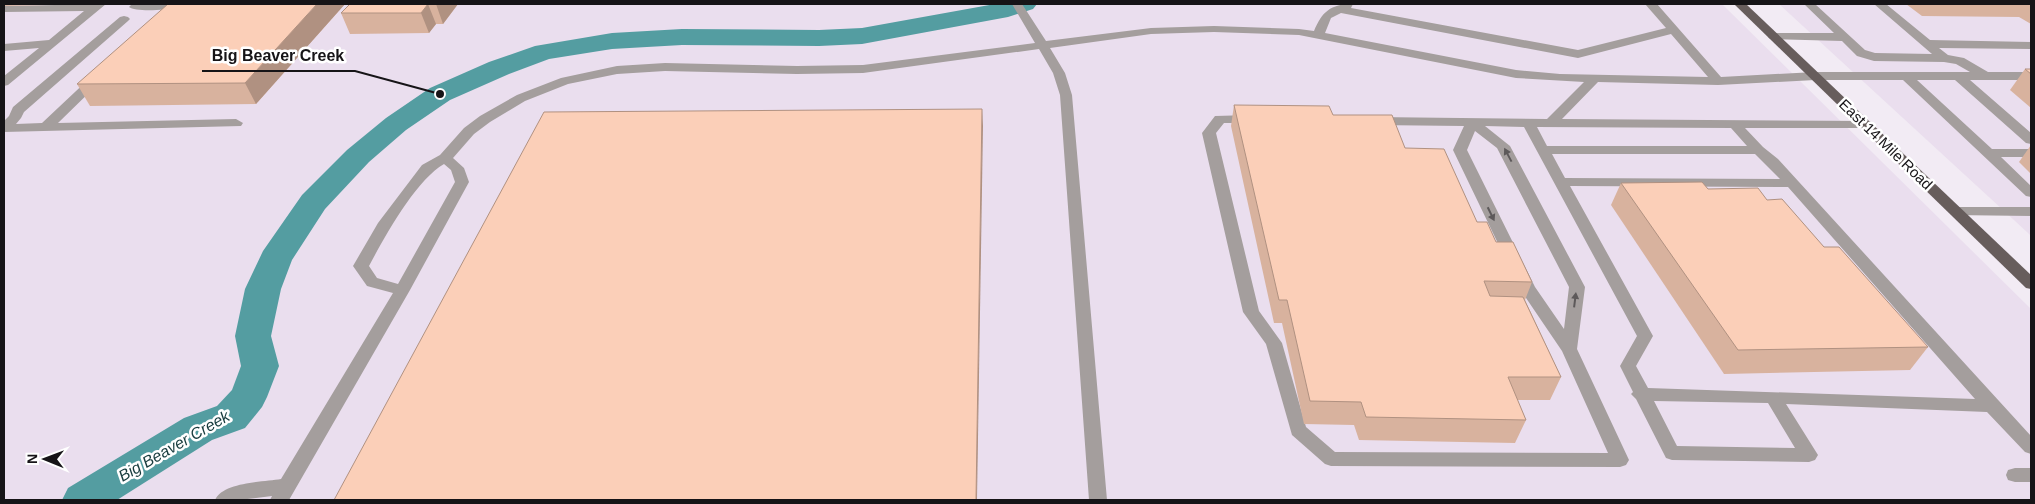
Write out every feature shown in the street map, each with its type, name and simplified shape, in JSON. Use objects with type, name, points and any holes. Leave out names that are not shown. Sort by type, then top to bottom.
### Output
[{"type":"main road","name":"East 14 Mile Road","points":[[1740,4],[2031,284]]},
{"type":"street","points":[[138,4],[135,7],[168,6]]},
{"type":"street","points":[[1318,36],[1326,16],[1351,4]]},
{"type":"street","points":[[1651,4],[1718,81]]},
{"type":"street","points":[[1809,4],[1861,52],[1874,57],[1944,58],[1960,61],[1985,76]]},
{"type":"street","points":[[1879,4],[1944,58]]},
{"type":"street","points":[[4,9],[97,6]]},
{"type":"street","points":[[4,82],[97,6]]},
{"type":"street","points":[[1019,7],[1040,45],[1059,73],[1066,96],[1098,500]]},
{"type":"street","points":[[1339,10],[1578,54],[1674,30]]},
{"type":"street","points":[[4,128],[15,118],[18,110],[124,19]]},
{"type":"street","points":[[402,290],[372,282],[361,266],[383,226],[427,168],[445,158],[469,131],[503,108],[542,90],[592,75],[617,70],[665,67],[797,70],[854,69],[1083,38],[1152,31],[1214,29],[1299,32],[1516,74],[1594,79],[1718,81],[1815,76],[2031,76]]},
{"type":"street","points":[[1774,37],[1845,37]]},
{"type":"street","points":[[4,47],[51,43]]},
{"type":"street","points":[[1928,44],[2031,45]]},
{"type":"street","points":[[45,128],[108,69]]},
{"type":"street","points":[[1958,76],[2031,140]]},
{"type":"street","points":[[1907,77],[2031,193]]},
{"type":"street","points":[[1550,124],[1594,79]]},
{"type":"street","points":[[1269,120],[1220,119],[1209,133],[1251,312],[1274,343],[1298,430],[1331,459],[1620,460],[1568,349],[1528,289],[1460,150],[1472,123]]},
{"type":"street","points":[[1356,121],[1550,124],[1865,124]]},
{"type":"street","points":[[4,128],[236,122]]},
{"type":"street","points":[[1472,123],[1503,146],[1576,287],[1568,349]]},
{"type":"street","points":[[1528,123],[1645,336],[1628,366],[1640,394],[1672,453],[1809,455],[1774,397]]},
{"type":"street","points":[[1736,125],[1758,150],[1773,162],[2031,447]]},
{"type":"street","points":[[1543,150],[1758,150]]},
{"type":"street","points":[[1989,153],[2031,153]]},
{"type":"street","points":[[224,500],[236,494],[283,493],[402,290],[462,182],[458,168],[445,158]]},
{"type":"street","points":[[1560,182],[1792,183]]},
{"type":"street","points":[[1957,212],[2031,212]]},
{"type":"street","points":[[1640,394],[1774,397],[1992,406]]},
{"type":"shaded area","points":[[4,4],[1722,4],[2031,309],[2031,500],[4,500]]},
{"type":"shaded area","points":[[1779,4],[2031,4],[2031,236],[2027,232]]},
{"type":"building","points":[[168,4],[317,4],[245,83],[77,84]]},
{"type":"building","points":[[350,4],[428,4],[421,13],[341,13]]},
{"type":"building","points":[[1234,105],[1329,106],[1333,115],[1392,115],[1405,148],[1444,149],[1477,222],[1487,222],[1496,242],[1513,242],[1532,282],[1484,281],[1490,296],[1523,297],[1561,377],[1508,377],[1526,420],[1366,417],[1361,402],[1310,401],[1287,300],[1279,300]]},
{"type":"building","points":[[982,109],[976,500],[334,500],[544,112]]},
{"type":"building","points":[[1702,182],[1708,189],[1758,188],[1767,200],[1782,199],[1824,247],[1839,247],[1928,347],[1738,350],[1621,183]]},
{"type":"waterway","name":"Big Beaver Creek","points":[[83,500],[198,429],[231,417],[248,397],[260,366],[253,336],[263,289],[275,259],[313,202],[358,156],[396,124],[440,94],[499,68],[544,52],[612,41],[682,37],[819,38],[862,36],[1008,9],[1024,4]]},
{"type":"place","name":"Big Beaver Creek","points":[[440,94]]}]
